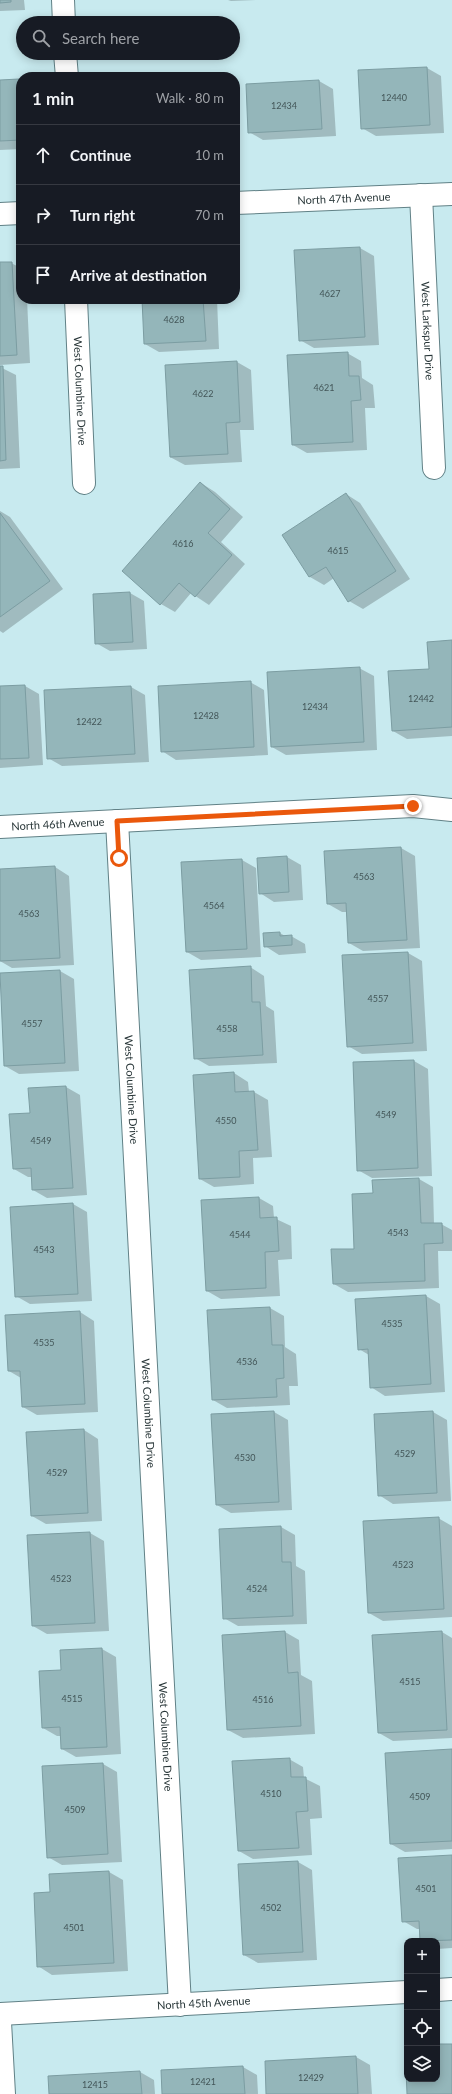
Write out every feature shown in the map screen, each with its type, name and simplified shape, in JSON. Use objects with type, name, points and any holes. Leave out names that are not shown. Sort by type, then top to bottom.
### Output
[{"type":"street","points":[[63,0],[64,16]]},
{"type":"street","points":[[66,60],[67,72]]},
{"type":"street","name":"North 47th Avenue","points":[[240,203],[452,194]]},
{"type":"street","name":"West Larkspur Drive","points":[[421,195],[434,468]]},
{"type":"street","points":[[0,214],[16,212]]},
{"type":"street","name":"West Columbine Drive","points":[[76,304],[84,483]]},
{"type":"street","name":"North 46th Avenue","points":[[0,827],[413,806],[452,810]]},
{"type":"street","name":"West Columbine Drive","points":[[117,821],[180,2005]]},
{"type":"street","points":[[440,1990],[452,1990]]},
{"type":"street","name":"North 45th Avenue","points":[[0,2014],[404,1992]]},
{"type":"street","points":[[0,2022],[4,2094]]},
{"type":"building","points":[[0,0],[11,0],[11,2],[0,3]]},
{"type":"building","points":[[427,67],[430,125],[361,129],[358,70]]},
{"type":"building","points":[[16,79],[16,140],[0,141],[0,80]]},
{"type":"building","points":[[319,80],[322,129],[248,133],[246,84]]},
{"type":"building","points":[[360,247],[365,337],[299,341],[294,250]]},
{"type":"building","points":[[0,262],[12,262],[17,355],[0,356]]},
{"type":"building","points":[[142,304],[203,304],[206,341],[144,344]]},
{"type":"building","points":[[348,352],[349,376],[359,376],[361,400],[351,401],[353,442],[292,445],[287,355]]},
{"type":"building","points":[[237,361],[240,422],[226,423],[228,454],[170,457],[165,365]]},
{"type":"building","points":[[0,366],[3,366],[6,460],[0,461]]},
{"type":"building","points":[[200,482],[230,509],[208,533],[232,555],[195,597],[179,583],[160,605],[122,571]]},
{"type":"building","points":[[346,493],[396,571],[348,602],[326,567],[309,577],[282,535]]},
{"type":"building","points":[[0,513],[50,581],[0,617]]},
{"type":"building","points":[[130,592],[133,642],[95,644],[93,594]]},
{"type":"building","points":[[452,640],[452,727],[392,731],[388,671],[429,669],[427,642]]},
{"type":"building","points":[[360,667],[364,742],[271,747],[267,672]]},
{"type":"building","points":[[251,681],[254,747],[161,752],[158,686]]},
{"type":"building","points":[[25,685],[29,758],[0,759],[0,686]]},
{"type":"building","points":[[131,686],[135,754],[47,759],[44,690]]},
{"type":"building","points":[[401,847],[407,940],[348,943],[346,903],[327,904],[324,851]]},
{"type":"building","points":[[287,856],[289,892],[259,894],[257,858]]},
{"type":"building","points":[[242,859],[247,949],[186,952],[181,862]]},
{"type":"building","points":[[55,866],[60,958],[0,961],[0,869]]},
{"type":"building","points":[[280,932],[280,936],[292,935],[292,945],[264,947],[263,933]]},
{"type":"building","points":[[408,952],[413,1043],[347,1047],[342,955]]},
{"type":"building","points":[[251,966],[252,1002],[260,1002],[263,1055],[194,1059],[189,970]]},
{"type":"building","points":[[60,970],[65,1063],[4,1066],[0,973]]},
{"type":"building","points":[[414,1060],[418,1168],[357,1171],[353,1062]]},
{"type":"building","points":[[234,1072],[235,1092],[254,1091],[258,1150],[239,1151],[240,1177],[199,1179],[193,1075]]},
{"type":"building","points":[[66,1086],[73,1188],[32,1190],[31,1168],[13,1169],[9,1114],[30,1113],[28,1088]]},
{"type":"building","points":[[419,1178],[421,1223],[442,1223],[443,1243],[424,1244],[425,1281],[333,1284],[331,1249],[354,1249],[352,1194],[373,1193],[372,1180]]},
{"type":"building","points":[[259,1197],[260,1218],[277,1217],[279,1251],[265,1252],[266,1288],[206,1291],[201,1200]]},
{"type":"building","points":[[73,1203],[78,1294],[15,1297],[10,1207]]},
{"type":"building","points":[[426,1295],[431,1384],[370,1388],[368,1349],[358,1350],[355,1299]]},
{"type":"building","points":[[270,1307],[272,1345],[283,1345],[284,1378],[276,1379],[277,1397],[212,1400],[207,1310]]},
{"type":"building","points":[[80,1311],[85,1404],[22,1407],[20,1371],[8,1371],[5,1315]]},
{"type":"building","points":[[274,1411],[279,1502],[216,1505],[211,1414]]},
{"type":"building","points":[[433,1411],[437,1493],[378,1496],[374,1414]]},
{"type":"building","points":[[84,1429],[88,1513],[31,1516],[26,1432]]},
{"type":"building","points":[[439,1517],[444,1609],[368,1613],[363,1521]]},
{"type":"building","points":[[281,1526],[282,1562],[291,1562],[293,1616],[223,1619],[219,1529]]},
{"type":"building","points":[[90,1532],[95,1623],[32,1626],[27,1535]]},
{"type":"building","points":[[285,1631],[288,1673],[298,1672],[301,1726],[227,1730],[222,1635]]},
{"type":"building","points":[[442,1631],[447,1730],[378,1733],[372,1635]]},
{"type":"building","points":[[102,1648],[107,1747],[61,1749],[60,1727],[42,1728],[39,1671],[61,1670],[60,1650]]},
{"type":"building","points":[[452,1749],[452,1841],[390,1844],[385,1753]]},
{"type":"building","points":[[290,1758],[291,1777],[306,1777],[308,1811],[296,1812],[299,1848],[238,1851],[232,1761]]},
{"type":"building","points":[[103,1763],[108,1854],[47,1858],[42,1766]]},
{"type":"building","points":[[452,1855],[452,1940],[440,1940],[440,1938],[420,1938],[419,1921],[402,1922],[398,1858]]},
{"type":"building","points":[[298,1861],[303,1952],[243,1955],[238,1864]]},
{"type":"building","points":[[109,1871],[114,1963],[37,1967],[34,1893],[50,1892],[49,1874]]},
{"type":"building","points":[[440,2044],[452,2044],[452,2094],[407,2094],[406,2082],[440,2082]]},
{"type":"building","points":[[356,2056],[358,2094],[266,2094],[265,2061]]},
{"type":"building","points":[[243,2066],[245,2094],[162,2094],[161,2070]]},
{"type":"building","points":[[140,2071],[142,2094],[49,2094],[48,2076]]},
{"type":"route","points":[[119,858],[117,821],[413,806]]}]
